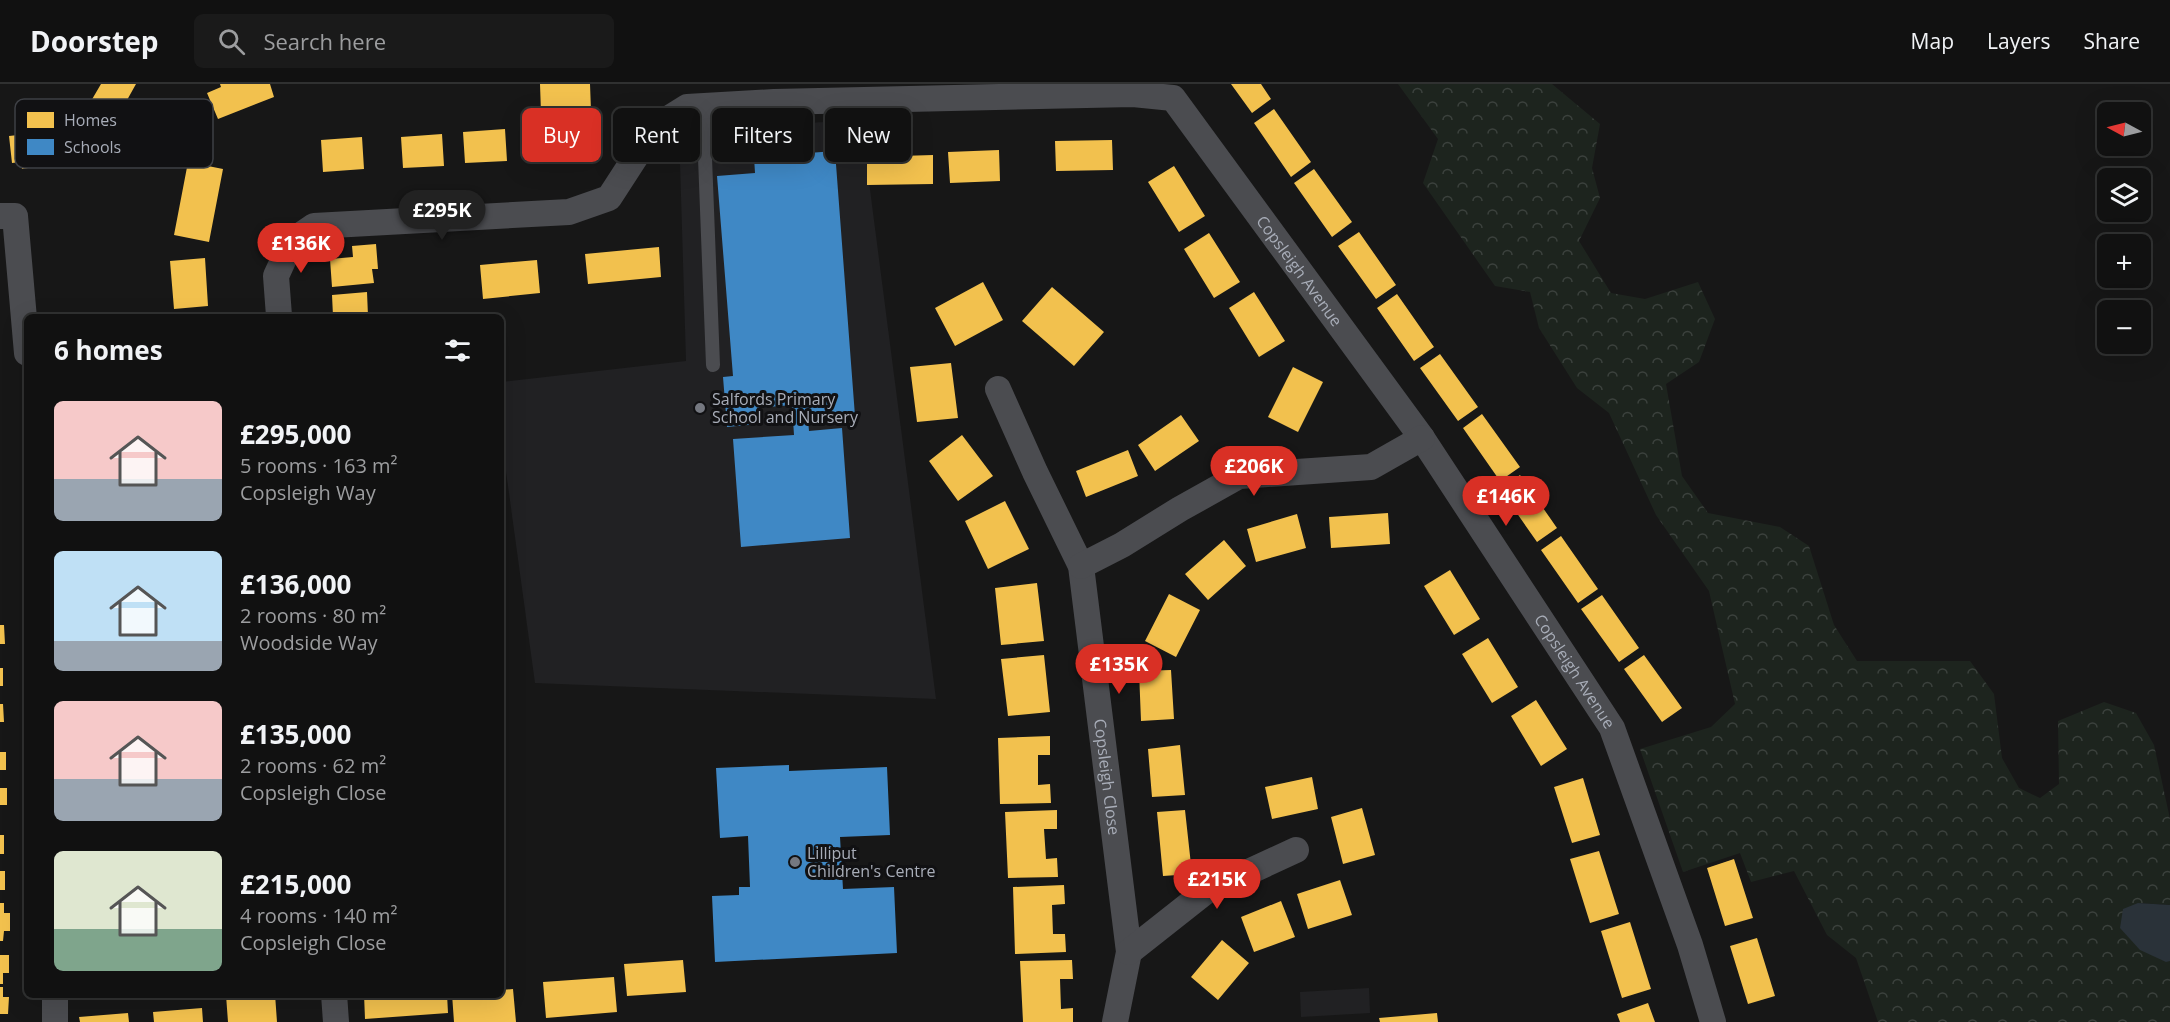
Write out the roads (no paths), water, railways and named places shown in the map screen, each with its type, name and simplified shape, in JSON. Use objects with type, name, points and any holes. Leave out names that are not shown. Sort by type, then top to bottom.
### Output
[{"type":"street","name":"Copsleigh Avenue","points":[[279,314],[276,276],[292,241],[314,226],[569,212],[609,198],[655,127],[687,107],[774,102],[1133,94],[1173,98],[1422,438],[1612,728],[1690,945],[1713,1022]]},
{"type":"street","points":[[0,216],[15,216],[24,319]]},
{"type":"street","name":"Copsleigh Close","points":[[998,389],[1081,566],[1129,952],[1115,1022]]},
{"type":"street","points":[[1081,566],[1122,545],[1239,476],[1371,467],[1422,438]]},
{"type":"street","points":[[1129,952],[1205,892],[1296,850]]},
{"type":"street","points":[[55,998],[55,1022]]},
{"type":"street","points":[[334,998],[336,1022]]},
{"type":"lane","points":[[703,106],[713,365]]},
{"type":"place","name":"Salfords Primary School and Nursery","points":[[700,408]]},
{"type":"place","name":"Lilliput Children's Centre","points":[[795,862]]}]
